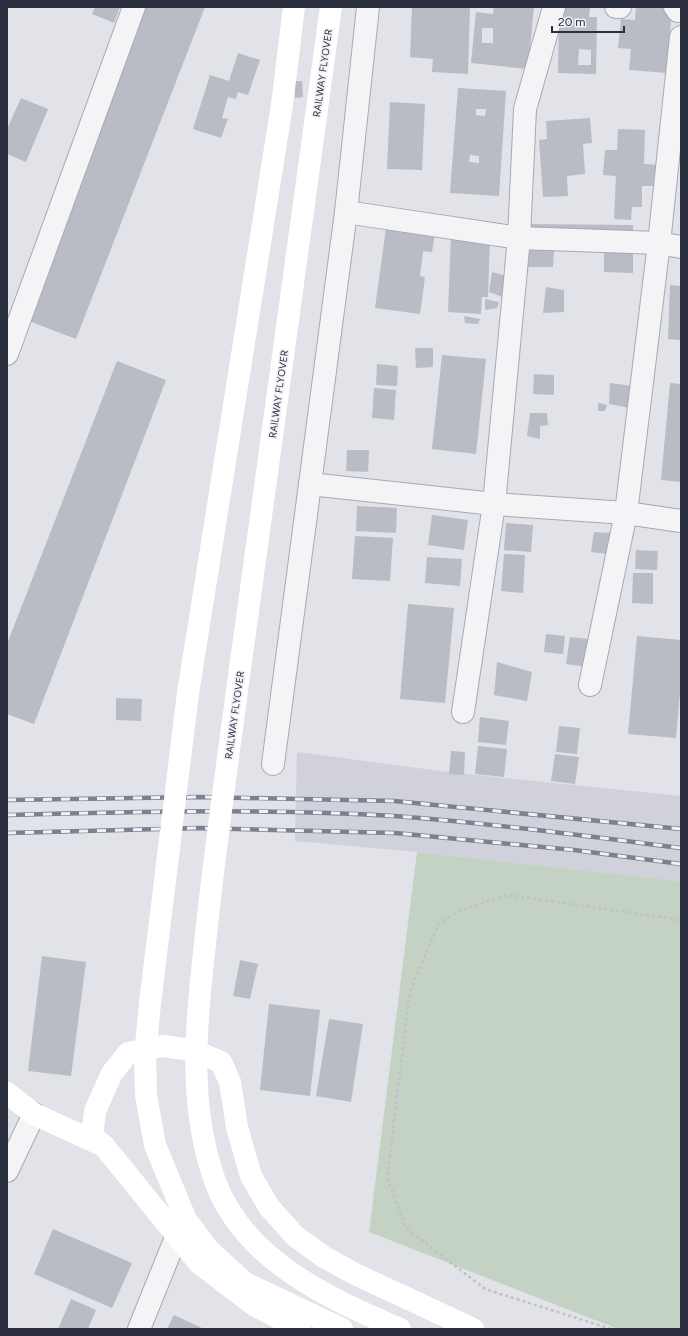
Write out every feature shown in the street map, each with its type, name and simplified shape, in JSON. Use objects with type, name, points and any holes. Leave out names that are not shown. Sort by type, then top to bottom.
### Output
[{"type":"main road","points":[[294,7],[281,113],[187,700],[150,1003],[145,1056],[146,1095],[155,1145],[186,1220],[209,1250],[245,1283],[342,1329]]},
{"type":"main road","name":"RAILWAY FLYOVER","points":[[331,7],[214,862],[196,1032],[196,1091],[202,1138],[216,1184],[232,1214],[259,1248],[301,1279],[348,1306],[400,1329]]},
{"type":"main road","points":[[300,1329],[254,1305],[199,1263],[133,1184],[104,1146],[92,1136],[95,1111],[112,1073],[128,1053],[162,1046],[193,1050],[221,1062],[230,1082],[237,1128],[251,1176],[269,1208],[295,1236],[324,1257],[355,1274],[473,1329]]},
{"type":"main road","points":[[7,1093],[34,1114],[104,1146]]},
{"type":"street","points":[[7,354],[134,7]]},
{"type":"street","points":[[273,764],[346,212],[368,7]]},
{"type":"street","points":[[463,712],[494,504],[519,238],[526,109],[554,7]]},
{"type":"street","points":[[675,7],[678,11],[680,7]]},
{"type":"street","points":[[590,685],[626,512],[659,243],[681,37]]},
{"type":"street","points":[[346,212],[519,238],[659,243],[681,247]]},
{"type":"street","points":[[310,484],[494,504],[626,512],[681,521]]},
{"type":"street","points":[[7,1171],[34,1114]]},
{"type":"street","points":[[139,1329],[177,1235]]},
{"type":"path","points":[[611,1329],[485,1289],[406,1228],[388,1177],[410,991],[439,923],[461,910],[508,895],[675,920],[681,923]]},
{"type":"shaded area","points":[[297,752],[448,772],[681,796],[681,881],[417,852],[295,841]]},
{"type":"green space","points":[[417,852],[681,881],[681,1329],[618,1329],[369,1232]]},
{"type":"building","points":[[95,7],[120,7],[114,23],[92,14]]},
{"type":"building","points":[[142,7],[205,7],[76,339],[21,318]]},
{"type":"building","points":[[412,7],[470,7],[468,74],[432,72],[433,59],[410,57]]},
{"type":"building","points":[[494,7],[534,7],[528,69],[471,63],[476,12],[493,14]],"holes":[[[482,28],[493,28],[493,43],[482,43]]]},
{"type":"building","points":[[563,7],[590,7],[589,17],[597,17],[596,74],[558,73],[559,14]],"holes":[[[579,49],[591,50],[591,65],[578,65]]]},
{"type":"building","points":[[636,7],[672,7],[667,73],[629,70],[631,49],[618,48],[621,19],[635,20]]},
{"type":"building","points":[[238,53],[260,60],[248,95],[238,92],[236,99],[228,97],[222,118],[228,119],[221,138],[193,129],[210,75],[229,81]]},
{"type":"building","points":[[294,81],[302,81],[303,97],[295,98]]},
{"type":"building","points":[[458,88],[506,91],[499,196],[450,193]],"holes":[[[476,109],[486,109],[485,116],[476,115]],[[470,155],[479,156],[479,163],[469,162]]]},
{"type":"building","points":[[21,98],[48,109],[26,162],[7,154],[7,129]]},
{"type":"building","points":[[390,102],[425,104],[422,170],[387,169]]},
{"type":"building","points":[[590,118],[592,143],[583,144],[585,174],[567,176],[568,196],[543,197],[539,140],[547,139],[546,121]]},
{"type":"building","points":[[618,129],[645,130],[644,164],[659,165],[658,186],[642,186],[642,207],[632,207],[631,220],[614,219],[616,176],[603,175],[605,150],[617,150]]},
{"type":"building","points":[[387,221],[436,227],[432,252],[423,251],[420,276],[425,277],[420,314],[375,308]]},
{"type":"building","points":[[524,224],[633,225],[633,273],[604,272],[604,251],[554,250],[553,267],[523,267]]},
{"type":"building","points":[[451,235],[490,237],[488,297],[482,297],[481,314],[448,312]]},
{"type":"building","points":[[492,272],[510,277],[508,299],[489,292]]},
{"type":"building","points":[[670,285],[681,286],[681,340],[668,339]]},
{"type":"building","points":[[546,287],[564,290],[564,312],[543,313]]},
{"type":"building","points":[[485,299],[499,302],[497,308],[485,310]]},
{"type":"building","points":[[464,316],[480,319],[478,324],[465,323]]},
{"type":"building","points":[[415,348],[433,348],[433,367],[416,368]]},
{"type":"building","points":[[442,355],[486,359],[476,454],[432,449]]},
{"type":"building","points":[[117,361],[166,380],[34,724],[7,714],[7,644]]},
{"type":"building","points":[[377,364],[398,366],[397,386],[376,385]]},
{"type":"building","points":[[534,374],[554,375],[554,395],[533,394]]},
{"type":"building","points":[[610,383],[633,386],[630,408],[609,404]]},
{"type":"building","points":[[670,383],[681,384],[681,482],[661,480]]},
{"type":"building","points":[[374,388],[396,390],[394,420],[372,418]]},
{"type":"building","points":[[598,403],[607,405],[605,411],[598,411]]},
{"type":"building","points":[[530,413],[547,413],[548,425],[540,426],[540,439],[527,436]]},
{"type":"building","points":[[347,450],[369,450],[368,472],[346,471]]},
{"type":"building","points":[[357,506],[397,508],[396,533],[356,531]]},
{"type":"building","points":[[432,515],[468,520],[464,550],[428,545]]},
{"type":"building","points":[[506,523],[533,525],[531,552],[504,550]]},
{"type":"building","points":[[594,532],[613,533],[608,554],[591,552]]},
{"type":"building","points":[[355,536],[393,538],[390,581],[352,579]]},
{"type":"building","points":[[636,550],[658,551],[657,570],[635,569]]},
{"type":"building","points":[[504,554],[525,555],[523,593],[501,591]]},
{"type":"building","points":[[427,557],[462,559],[460,586],[425,583]]},
{"type":"building","points":[[633,573],[653,573],[653,604],[632,603]]},
{"type":"building","points":[[408,604],[454,608],[445,703],[400,699]]},
{"type":"building","points":[[546,634],[565,636],[563,654],[544,652]]},
{"type":"building","points":[[637,636],[681,640],[681,680],[676,738],[628,734]]},
{"type":"building","points":[[570,637],[597,640],[593,668],[566,664]]},
{"type":"building","points":[[497,662],[532,672],[527,701],[494,695]]},
{"type":"building","points":[[116,698],[142,699],[141,721],[116,720]]},
{"type":"building","points":[[480,717],[509,721],[506,745],[478,742]]},
{"type":"building","points":[[559,726],[580,728],[577,754],[556,752]]},
{"type":"building","points":[[478,746],[507,749],[504,777],[475,774]]},
{"type":"building","points":[[451,751],[465,752],[464,775],[449,774]]},
{"type":"building","points":[[555,754],[579,757],[575,784],[551,781]]},
{"type":"building","points":[[42,956],[86,962],[71,1076],[28,1071]]},
{"type":"building","points":[[240,960],[258,964],[250,999],[233,996]]},
{"type":"building","points":[[269,1004],[320,1010],[310,1096],[260,1090]]},
{"type":"building","points":[[329,1019],[363,1024],[351,1102],[316,1096]]},
{"type":"building","points":[[53,1229],[132,1263],[112,1308],[34,1274]]},
{"type":"building","points":[[71,1299],[96,1310],[88,1329],[58,1329]]},
{"type":"building","points":[[174,1315],[204,1329],[167,1329]]},
{"type":"railway","points":[[7,800],[200,797],[394,801],[681,829]]},
{"type":"railway","points":[[7,815],[249,811],[394,816],[538,830],[681,848]]},
{"type":"railway","points":[[7,833],[199,828],[395,833],[574,850],[681,864]]}]
